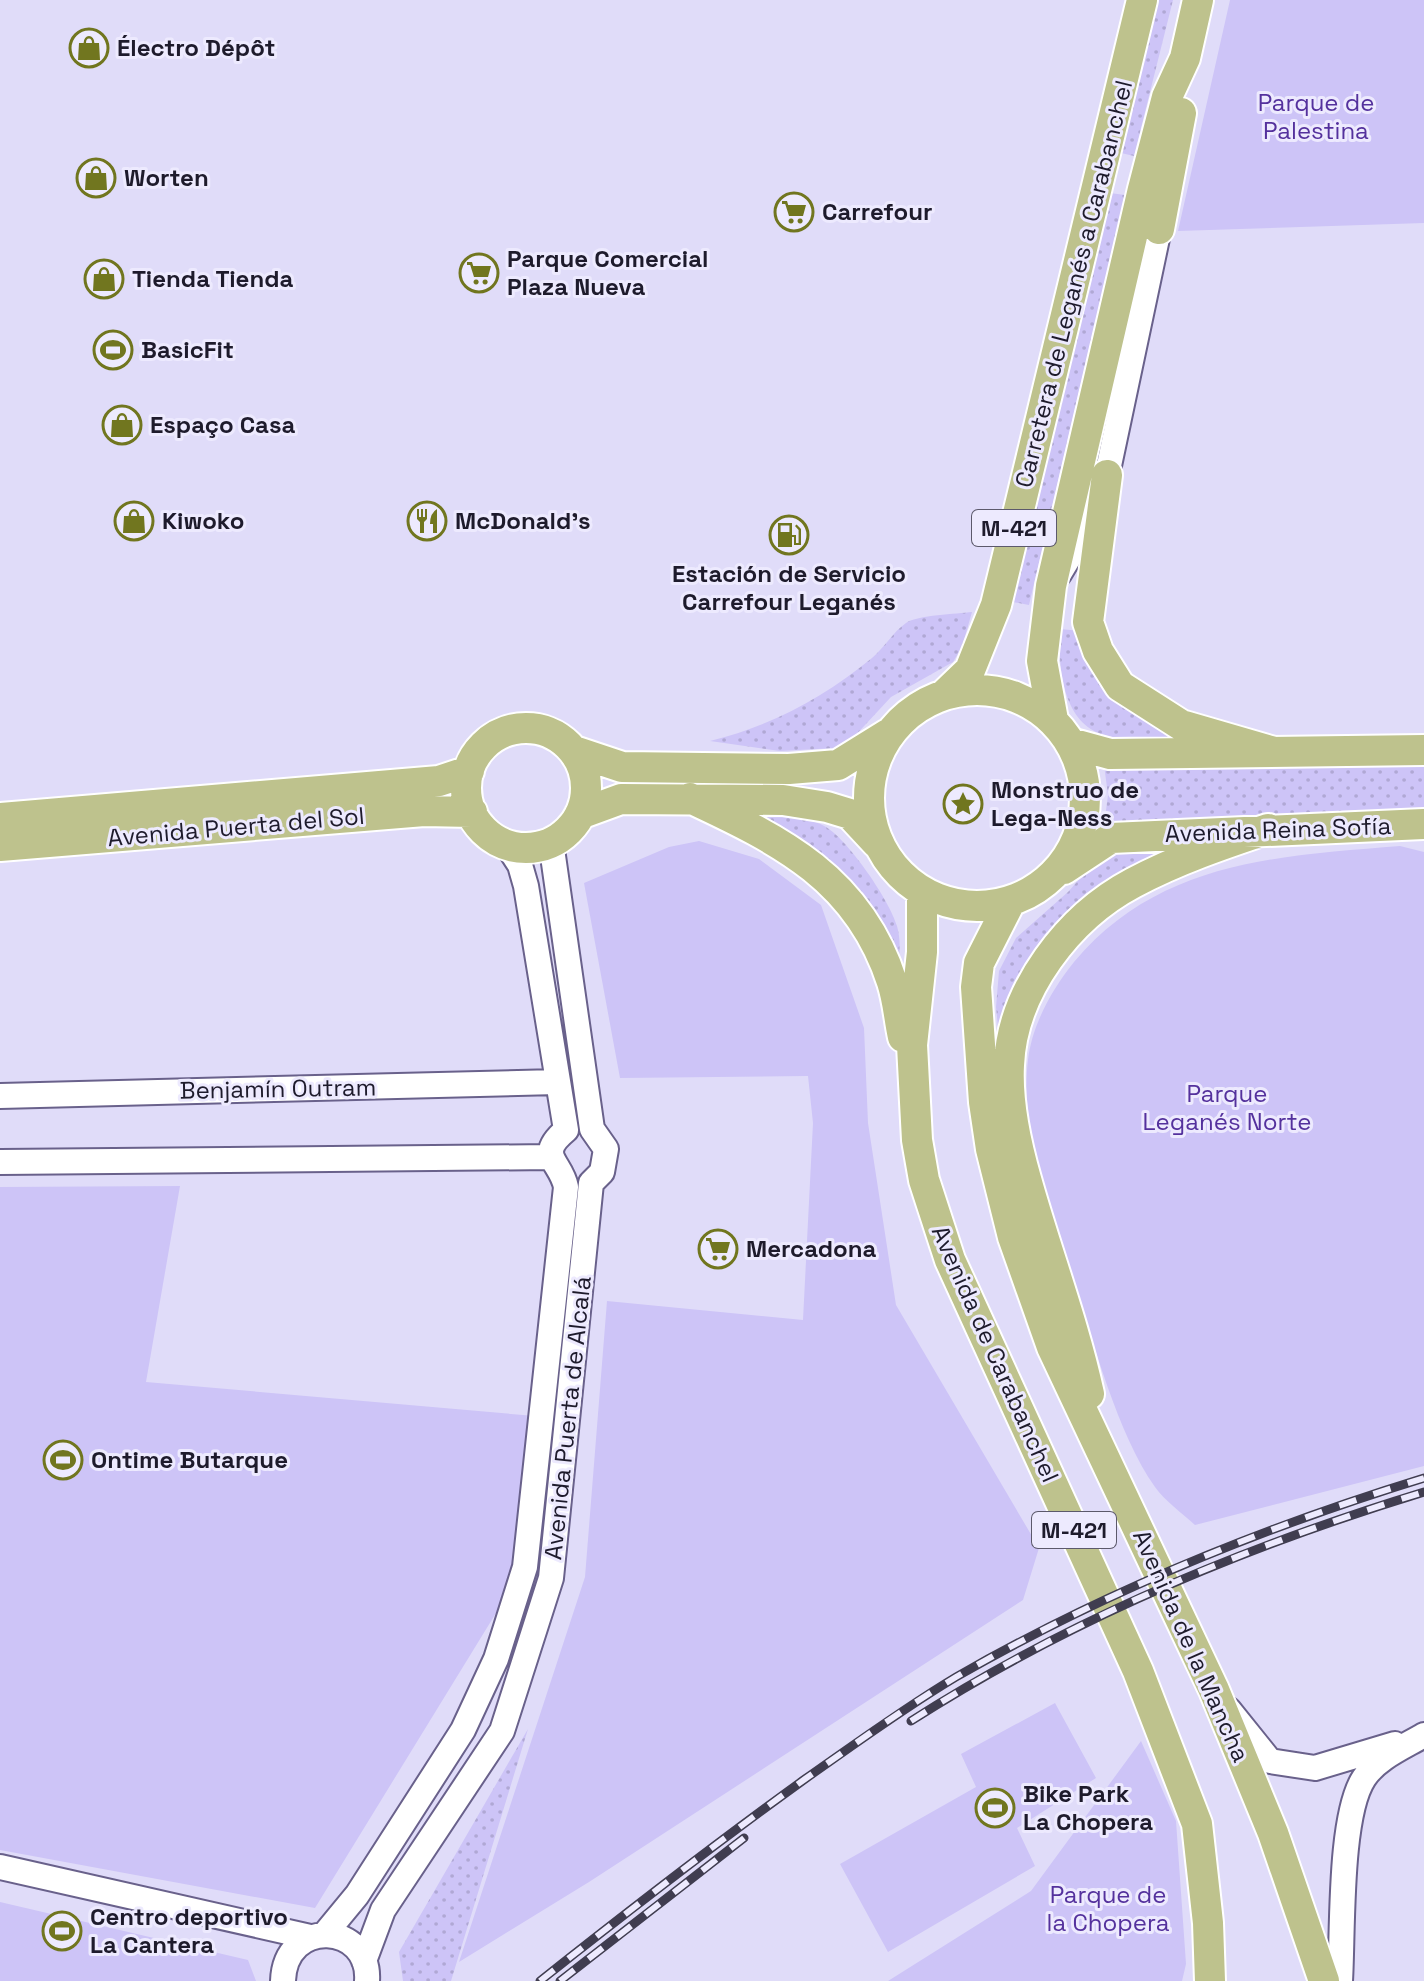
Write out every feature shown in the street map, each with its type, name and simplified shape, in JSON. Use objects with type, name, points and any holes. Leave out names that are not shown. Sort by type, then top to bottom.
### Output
[{"type":"main road","name":"Carretera de Leganés a Carabanchel","points":[[945,694],[970,670],[996,605],[1142,0]]},
{"type":"main road","name":"Carretera de Leganés a Carabanchel","points":[[1051,586],[1143,189],[1167,97],[1185,58],[1198,0]]},
{"type":"main road","name":"M-421","points":[[1159,229],[1183,99],[1185,58]]},
{"type":"main road","points":[[1107,475],[1088,622],[1098,651],[1120,686],[1181,725],[1274,752]]},
{"type":"main road","name":"M-421","points":[[1051,586],[1042,661],[1044,690],[1085,783],[1082,825],[1075,845],[1049,879],[1010,902],[981,907],[950,904],[922,892],[897,871],[878,844],[868,799],[877,754],[889,734],[914,710],[945,694],[968,690],[1002,693],[1035,706],[1062,732]]},
{"type":"main road","points":[[574,751],[586,782],[580,814],[568,831],[537,847],[507,845],[480,826],[472,812],[466,785],[469,771],[486,743],[515,729],[547,732],[574,751],[622,767],[789,769],[838,765],[889,734]]},
{"type":"main road","points":[[1062,732],[1110,754],[1424,750]]},
{"type":"main road","name":"Avenida Puerta del Sol","points":[[0,818],[439,781],[469,771]]},
{"type":"main road","points":[[690,798],[757,829],[812,863],[856,912],[871,933],[893,986],[914,1085]]},
{"type":"main road","points":[[580,814],[621,799],[783,800],[850,814],[878,844]]},
{"type":"main road","name":"Avenida Puerta del Sol","points":[[0,846],[424,811],[472,812]]},
{"type":"main road","name":"Avenida Reina Sofía","points":[[1049,879],[1111,838],[1424,824]]},
{"type":"main road","points":[[1102,1451],[1086,1379],[1016,1137],[1009,1064],[1014,1033],[1036,978],[1068,935],[1102,902],[1133,883],[1187,858],[1268,829]]},
{"type":"main road","name":"Avenida de Carabanchel","points":[[922,892],[922,952],[912,1045],[917,1140],[924,1180],[950,1260],[1132,1657],[1197,1824],[1208,1923],[1210,1981]]},
{"type":"main road","name":"Avenida de la Mancha","points":[[1010,902],[979,963],[976,987],[979,1055],[991,1149],[1013,1237],[1038,1314],[1214,1690],[1273,1833],[1324,1981]]},
{"type":"street","name":"M-421","points":[[1051,586],[1095,514],[1107,475],[1159,229]]},
{"type":"street","name":"Avenida Puerta de Alcalá","points":[[366,1971],[383,1910],[502,1731],[551,1578],[593,1180],[602,1172],[606,1149],[592,1129],[551,842]]},
{"type":"street","points":[[507,845],[520,865],[526,886],[566,1130],[576,1126],[592,1129]]},
{"type":"street","name":"Benjamín Outram","points":[[0,1096],[557,1082]]},
{"type":"street","name":"Avenida Puerta de Alcalá","points":[[284,1970],[357,1895],[463,1730],[496,1659],[525,1567],[562,1226],[556,1139],[566,1130]]},
{"type":"street","points":[[0,1162],[557,1167],[576,1183],[593,1180]]},
{"type":"street","points":[[1214,1690],[1270,1761],[1301,1768],[1315,1768],[1424,1735]]},
{"type":"street","points":[[1340,1981],[1351,1810],[1364,1778],[1384,1758],[1424,1735]]},
{"type":"street","points":[[0,1867],[348,1942],[366,1971]]},
{"type":"street","points":[[240,1921],[284,1970]]},
{"type":"green space","points":[[1156,0],[1173,0],[1134,156],[1121,153]]},
{"type":"green space","name":"Parque de Palestina","points":[[1230,0],[1424,0],[1424,223],[1178,231]]},
{"type":"green space","points":[[1110,193],[1125,195],[1029,605],[1013,602]]},
{"type":"green space","points":[[972,612],[962,647],[953,662],[891,697],[853,738],[836,748],[780,751],[710,741],[775,719],[835,686],[872,658],[911,620]]},
{"type":"green space","points":[[1060,629],[1081,631],[1169,731],[1169,737],[1112,737],[1095,732],[1082,722],[1066,695],[1060,661]]},
{"type":"green space","points":[[1424,758],[1424,813],[1127,822],[1104,826],[1108,795],[1104,765]]},
{"type":"green space","points":[[754,817],[809,820],[826,827],[846,845],[868,872],[893,915],[900,942],[897,969]]},
{"type":"green space","points":[[699,841],[759,859],[821,905],[864,1028],[868,1123],[896,1305],[1039,1548],[1023,1600],[589,1882],[459,1962],[585,1577],[607,1301],[803,1320],[813,1123],[808,1076],[620,1078],[584,883],[669,847]]},
{"type":"green space","name":"Parque Leganés Norte","points":[[1400,846],[1424,852],[1424,1466],[1195,1525],[1159,1492],[1142,1466],[1118,1415],[1098,1358],[1039,1171],[1026,1088],[1030,1047],[1051,996],[1074,962],[1107,928],[1144,903],[1182,884],[1265,860]]},
{"type":"green space","points":[[1172,847],[1144,866],[999,1037],[996,1007],[999,971],[1016,938],[1084,874],[1115,852]]},
{"type":"green space","points":[[180,1186],[146,1382],[535,1416],[515,1582],[315,1908],[0,1850],[0,1187]]},
{"type":"green space","name":"Bike Park La Chopera","points":[[1055,1703],[1096,1778],[1017,1828],[1035,1866],[888,1952],[840,1864],[976,1787],[961,1754]]},
{"type":"green space","points":[[528,1729],[451,1981],[403,1981],[399,1952]]},
{"type":"green space","name":"Parque de la Chopera","points":[[1141,1741],[1176,1821],[1186,1964],[1182,1981],[888,1981],[1031,1891]]},
{"type":"green space","name":"Centro deportivo La Cantera","points":[[0,1902],[248,1960],[256,1981],[0,1981]]},
{"type":"railway","points":[[540,1981],[771,1804],[880,1726],[956,1677],[1069,1617],[1185,1564],[1303,1518],[1424,1478]]},
{"type":"railway","points":[[911,1721],[1033,1650],[1160,1589],[1290,1537],[1424,1492]]},
{"type":"railway","points":[[560,1981],[744,1838]]},
{"type":"place","name":"Électro Dépôt","points":[[89,48]]},
{"type":"place","name":"Worten","points":[[96,178]]},
{"type":"place","name":"Carrefour","points":[[794,212]]},
{"type":"place","name":"Parque Comercial Plaza Nueva","points":[[479,273]]},
{"type":"place","name":"Tienda Tienda","points":[[104,279]]},
{"type":"place","name":"BasicFit","points":[[113,350]]},
{"type":"place","name":"Espaço Casa","points":[[122,425]]},
{"type":"place","name":"Kiwoko","points":[[134,521]]},
{"type":"place","name":"McDonald's","points":[[427,521]]},
{"type":"place","name":"Estación de Servicio Carrefour Leganés","points":[[789,535]]},
{"type":"place","name":"Monstruo de Lega-Ness","points":[[963,804]]},
{"type":"place","name":"Mercadona","points":[[718,1249]]},
{"type":"place","name":"Ontime Butarque","points":[[63,1460]]},
{"type":"place","name":"Bike Park La Chopera","points":[[995,1808]]},
{"type":"place","name":"Centro deportivo La Cantera","points":[[62,1931]]}]
